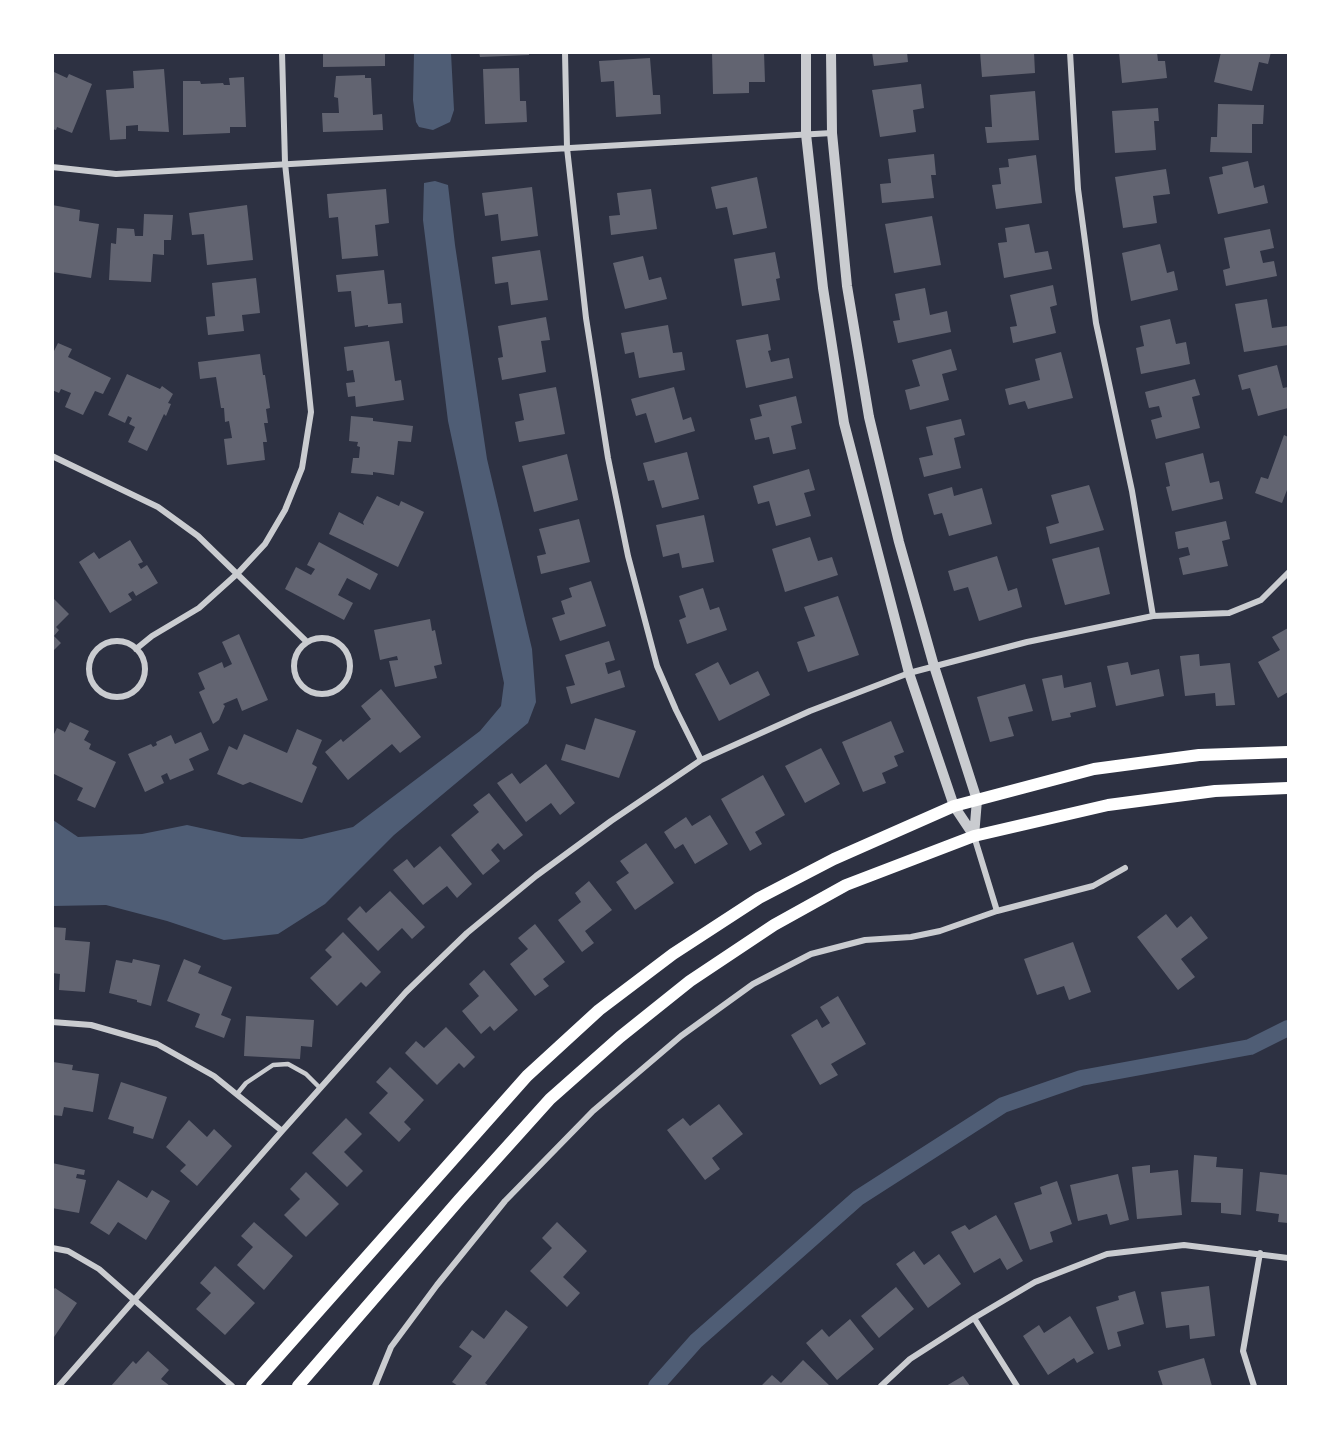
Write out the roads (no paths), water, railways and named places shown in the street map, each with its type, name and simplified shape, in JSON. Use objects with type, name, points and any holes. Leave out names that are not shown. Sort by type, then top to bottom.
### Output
[{"type":"main road","points":[[252,1386],[527,1076],[599,1010],[673,954],[759,898],[834,859],[954,806],[1094,769],[1199,755],[1288,752]]},
{"type":"main road","points":[[298,1386],[459,1200],[550,1100],[620,1037],[690,981],[774,925],[846,885],[974,836],[1108,805],[1215,791],[1288,788]]},
{"type":"street","points":[[136,649],[152,636],[199,609],[238,573],[265,543],[285,510],[302,468],[311,412],[285,163],[282,52]]},
{"type":"street","points":[[565,52],[567,148],[586,318],[608,458],[628,556],[657,666],[676,710],[702,760]]},
{"type":"street","points":[[806,52],[806,134],[823,288],[844,423],[909,673],[954,806],[974,836],[997,911]]},
{"type":"street","points":[[831,52],[832,133],[848,286],[869,417],[899,542],[934,666],[977,800],[974,836]]},
{"type":"street","points":[[1070,52],[1078,189],[1096,323],[1132,491],[1153,616]]},
{"type":"street","points":[[52,167],[116,174],[832,133]]},
{"type":"street","points":[[52,456],[158,507],[198,536],[307,642]]},
{"type":"street","points":[[59,1386],[406,992],[467,933],[536,876],[702,760],[810,711],[909,673],[934,666],[1026,642],[1153,616],[1229,613],[1261,600],[1280,584],[1288,573]]},
{"type":"street","points":[[324,638],[340,645],[346,652],[350,669],[342,686],[335,691],[326,694],[308,690],[300,684],[294,666],[295,657],[307,642],[324,638]]},
{"type":"street","points":[[120,641],[136,649],[144,665],[141,684],[126,696],[107,696],[99,691],[89,675],[91,658],[96,650],[102,645],[120,641]]},
{"type":"street","points":[[375,1386],[391,1347],[436,1285],[505,1201],[593,1111],[681,1036],[753,984],[811,954],[865,940],[911,937],[940,931],[997,911],[1093,886],[1125,868]]},
{"type":"street","points":[[52,1022],[90,1025],[157,1044],[214,1076],[282,1131]]},
{"type":"street","points":[[881,1386],[910,1359],[1035,1282],[1107,1254],[1184,1245],[1288,1258]]},
{"type":"street","points":[[52,1248],[68,1251],[99,1269],[232,1386]]},
{"type":"street","points":[[1254,1386],[1244,1351],[1260,1253]]},
{"type":"street","points":[[974,1318],[1017,1386]]},
{"type":"lane","points":[[237,1094],[246,1083],[273,1065],[288,1064],[306,1074],[320,1088]]},
{"type":"water","points":[[414,53],[451,53],[454,110],[450,122],[433,130],[419,127],[416,122],[413,100]]},
{"type":"water","points":[[435,181],[448,185],[487,459],[532,649],[536,702],[528,723],[394,835],[325,904],[278,934],[224,940],[167,921],[106,905],[53,906],[53,820],[78,837],[142,834],[187,825],[242,837],[302,839],[353,827],[480,731],[501,706],[504,683],[448,421],[423,220],[424,183]]},
{"type":"waterway","points":[[656,1386],[696,1341],[858,1198],[1003,1105],[1081,1078],[1250,1047],[1288,1028]]}]
